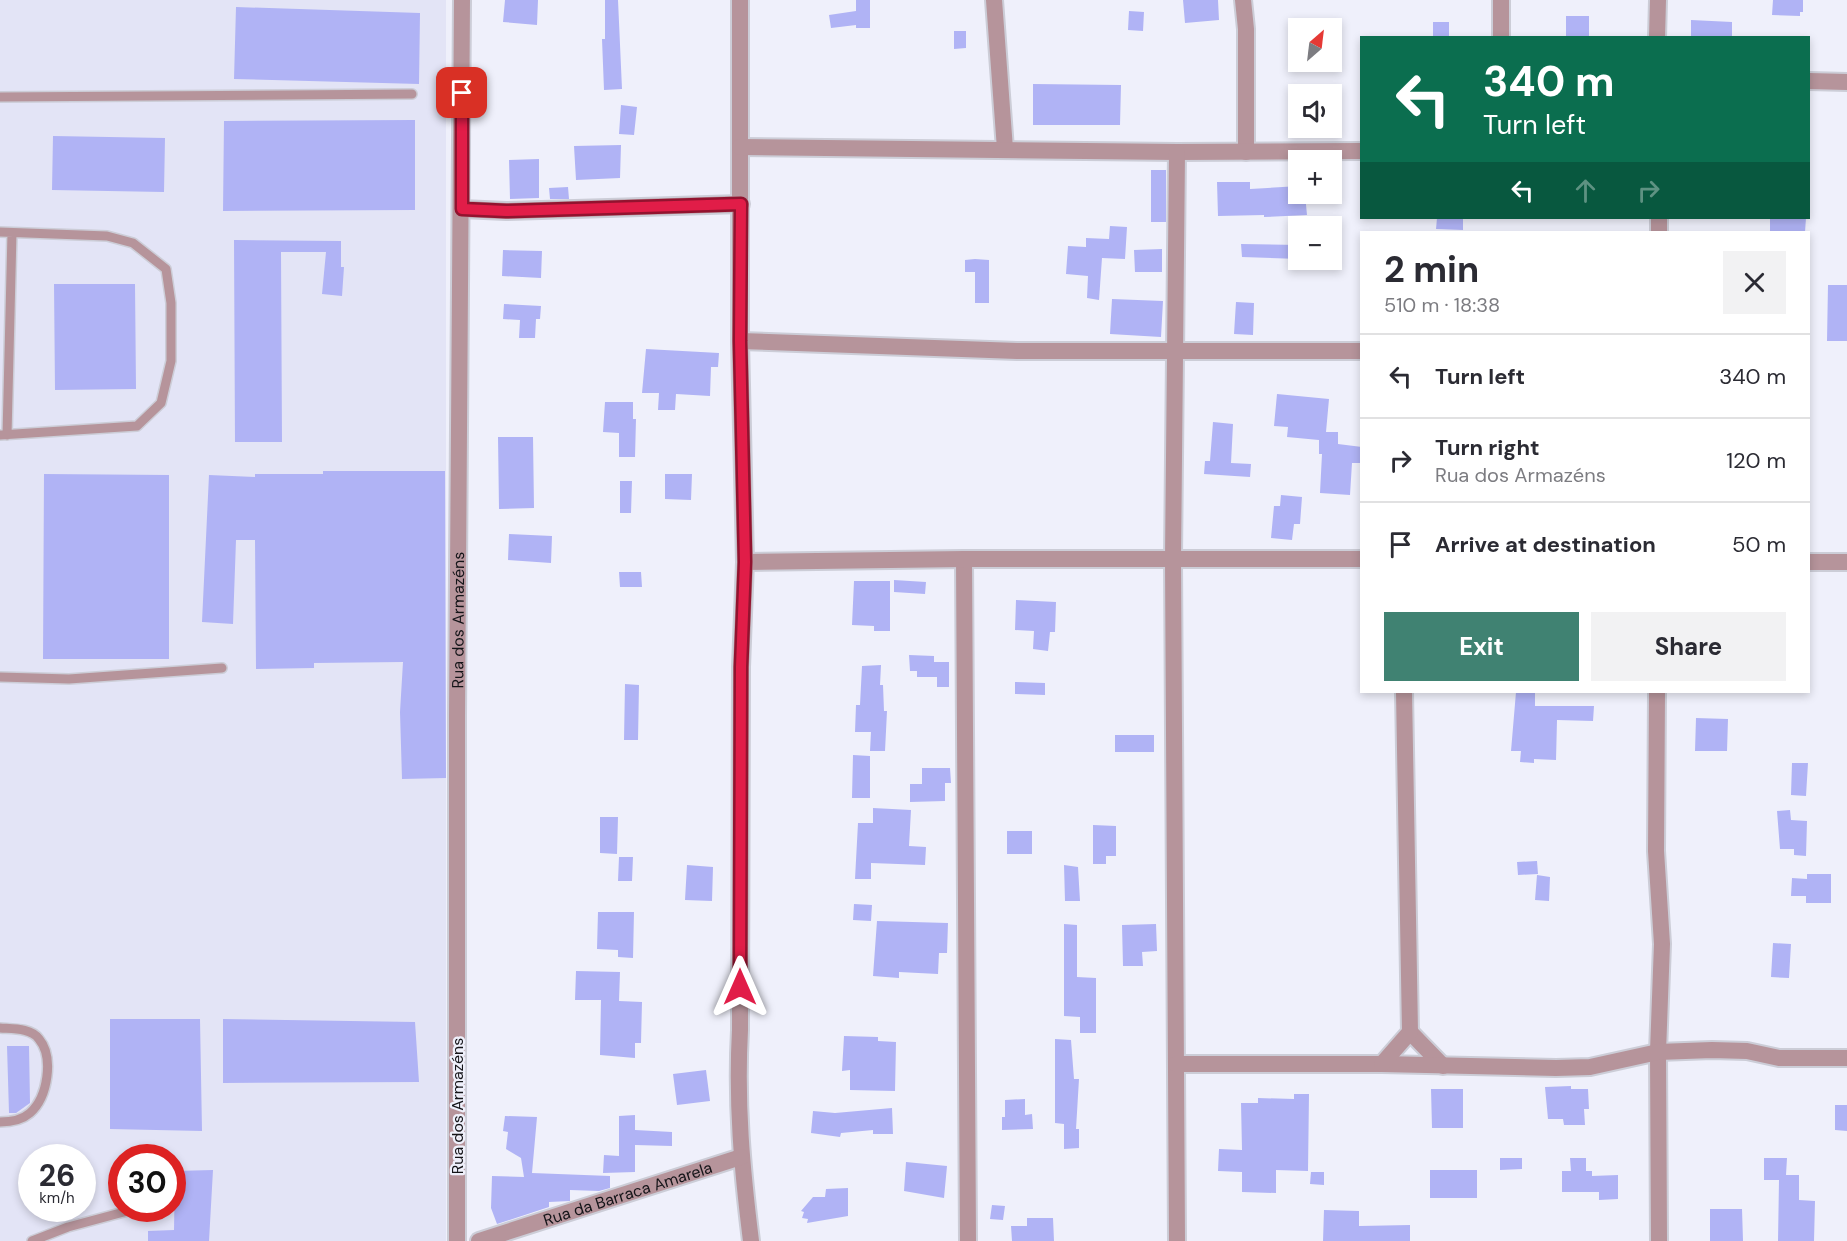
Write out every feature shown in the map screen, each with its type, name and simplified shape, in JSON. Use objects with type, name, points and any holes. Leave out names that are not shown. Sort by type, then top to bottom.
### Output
[{"type":"street","name":"Rua dos Armazéns","points":[[457,1241],[457,716],[462,0]]},
{"type":"street","points":[[740,0],[740,341],[745,562],[741,667],[740,1030],[737,1088],[741,1157],[751,1241]]},
{"type":"street","points":[[994,0],[1005,149]]},
{"type":"street","points":[[1243,0],[1246,29],[1246,152]]},
{"type":"street","points":[[1501,0],[1501,36]]},
{"type":"street","points":[[1658,0],[1658,36]]},
{"type":"street","points":[[1810,81],[1847,82]]},
{"type":"street","points":[[740,147],[1177,153],[1360,151]]},
{"type":"street","points":[[1177,153],[1173,559],[1177,1241]]},
{"type":"street","points":[[462,209],[506,211],[741,204]]},
{"type":"street","points":[[740,341],[862,347],[1175,352],[1360,351]]},
{"type":"street","points":[[745,562],[964,559],[1360,559]]},
{"type":"street","points":[[964,559],[968,1241]]},
{"type":"street","points":[[1810,562],[1847,562]]},
{"type":"street","points":[[1383,1064],[1410,1032],[1404,693]]},
{"type":"street","points":[[1657,693],[1656,851],[1662,944],[1658,1052],[1659,1241]]},
{"type":"street","points":[[1410,1032],[1443,1065]]},
{"type":"street","points":[[1176,1064],[1590,1067],[1658,1052],[1712,1050],[1747,1051],[1779,1058],[1847,1059]]},
{"type":"street","name":"Rua da Barraca Amarela","points":[[479,1241],[741,1157]]},
{"type":"lane","points":[[0,97],[412,94]]},
{"type":"lane","points":[[0,232],[107,236],[133,243],[166,269],[171,303],[171,361],[161,403],[137,426],[4,435],[12,233]]},
{"type":"lane","points":[[0,677],[69,679],[222,668]]},
{"type":"lane","points":[[0,1028],[26,1030],[39,1038],[48,1056],[46,1081],[39,1101],[30,1113],[14,1122],[0,1122]]},
{"type":"lane","points":[[32,1241],[68,1227],[108,1216]]},
{"type":"shaded area","points":[[0,0],[446,0],[446,1241],[0,1241]]},
{"type":"building","points":[[505,0],[538,0],[537,25],[503,22]]},
{"type":"building","points":[[605,0],[618,0],[622,89],[604,90],[602,39],[605,39]]},
{"type":"building","points":[[856,0],[870,0],[870,28],[856,28],[856,25],[831,28],[829,15],[856,11]]},
{"type":"building","points":[[1183,0],[1218,0],[1219,20],[1185,23]]},
{"type":"building","points":[[1773,0],[1803,0],[1803,12],[1800,12],[1800,16],[1772,15]]},
{"type":"building","points":[[236,7],[420,13],[419,84],[234,79]]},
{"type":"building","points":[[1129,11],[1144,12],[1143,31],[1128,30]]},
{"type":"building","points":[[1566,16],[1589,16],[1589,36],[1566,36]]},
{"type":"building","points":[[1691,20],[1732,22],[1732,36],[1691,36]]},
{"type":"building","points":[[1433,22],[1449,22],[1449,36],[1433,36]]},
{"type":"building","points":[[954,31],[966,31],[966,48],[954,49]]},
{"type":"building","points":[[1033,84],[1121,85],[1120,125],[1033,125]]},
{"type":"building","points":[[621,105],[637,107],[634,135],[619,134]]},
{"type":"building","points":[[415,120],[415,210],[223,211],[224,121]]},
{"type":"building","points":[[53,136],[165,138],[164,192],[52,190]]},
{"type":"building","points":[[621,145],[620,178],[576,180],[574,146]]},
{"type":"building","points":[[539,159],[539,198],[510,199],[509,160]]},
{"type":"building","points":[[1151,170],[1166,170],[1166,222],[1151,222]]},
{"type":"building","points":[[1217,182],[1250,182],[1250,189],[1288,187],[1288,204],[1306,204],[1307,215],[1264,217],[1264,215],[1218,216]]},
{"type":"building","points":[[568,187],[569,199],[550,199],[549,188]]},
{"type":"building","points":[[1437,219],[1463,219],[1463,230],[1436,229]]},
{"type":"building","points":[[1770,219],[1806,219],[1805,231],[1770,231]]},
{"type":"building","points":[[1110,226],[1127,227],[1125,259],[1102,258],[1099,300],[1087,298],[1088,276],[1066,274],[1068,246],[1086,247],[1086,238],[1109,239]]},
{"type":"building","points":[[234,240],[341,241],[341,267],[344,267],[342,296],[322,294],[326,252],[281,252],[282,442],[235,442]]},
{"type":"building","points":[[1241,244],[1288,245],[1288,259],[1242,257]]},
{"type":"building","points":[[1162,249],[1162,272],[1135,272],[1134,250]]},
{"type":"building","points":[[503,250],[542,251],[541,278],[502,276]]},
{"type":"building","points":[[965,260],[989,260],[989,303],[975,303],[975,272],[965,272]]},
{"type":"building","points":[[54,284],[135,284],[136,389],[55,390]]},
{"type":"building","points":[[1828,285],[1847,285],[1847,341],[1827,341]]},
{"type":"building","points":[[1112,299],[1163,301],[1161,337],[1110,334]]},
{"type":"building","points":[[1236,302],[1254,303],[1253,335],[1234,334]]},
{"type":"building","points":[[504,304],[541,306],[540,319],[536,319],[535,338],[519,338],[520,320],[503,319]]},
{"type":"building","points":[[646,349],[719,353],[718,367],[711,367],[710,396],[676,394],[675,410],[658,410],[659,393],[642,393]]},
{"type":"building","points":[[1277,394],[1329,399],[1326,432],[1338,432],[1338,444],[1360,447],[1360,463],[1352,463],[1350,495],[1320,493],[1322,454],[1319,454],[1319,440],[1287,437],[1288,427],[1274,426]]},
{"type":"building","points":[[605,402],[633,402],[633,419],[636,419],[635,457],[619,457],[619,433],[603,432]]},
{"type":"building","points":[[1213,422],[1233,424],[1231,463],[1251,464],[1250,477],[1204,474],[1205,461],[1210,461]]},
{"type":"building","points":[[498,437],[533,437],[534,508],[499,509]]},
{"type":"building","points":[[323,471],[445,471],[446,778],[402,779],[400,712],[403,662],[314,663],[314,668],[256,669],[255,540],[236,540],[233,624],[202,622],[209,475],[255,477],[255,474],[323,474]]},
{"type":"building","points":[[44,474],[169,475],[169,659],[43,659]]},
{"type":"building","points":[[665,474],[692,474],[691,500],[665,499]]},
{"type":"building","points":[[620,481],[632,481],[631,513],[620,513]]},
{"type":"building","points":[[1281,495],[1302,497],[1300,524],[1294,524],[1292,540],[1271,538],[1274,506],[1280,506]]},
{"type":"building","points":[[509,534],[552,536],[551,563],[508,560]]},
{"type":"building","points":[[619,572],[641,572],[642,587],[620,587]]},
{"type":"building","points":[[894,580],[926,582],[925,594],[894,592]]},
{"type":"building","points":[[854,581],[890,581],[890,631],[874,631],[874,626],[852,625]]},
{"type":"building","points":[[1016,600],[1056,602],[1055,632],[1050,632],[1048,651],[1033,649],[1034,631],[1015,630]]},
{"type":"building","points":[[909,655],[934,656],[934,662],[949,662],[949,687],[937,687],[937,677],[917,677],[917,671],[910,671]]},
{"type":"building","points":[[881,665],[880,685],[883,685],[884,711],[887,711],[885,751],[870,751],[871,732],[855,732],[856,705],[860,705],[862,666]]},
{"type":"building","points":[[1015,682],[1045,683],[1045,695],[1015,694]]},
{"type":"building","points":[[625,684],[639,685],[638,740],[624,740]]},
{"type":"building","points":[[1516,693],[1535,693],[1535,706],[1594,706],[1593,721],[1557,720],[1556,760],[1534,759],[1534,763],[1520,762],[1521,751],[1511,751]]},
{"type":"building","points":[[1696,718],[1728,719],[1727,751],[1695,751]]},
{"type":"building","points":[[1115,735],[1154,735],[1154,752],[1115,752]]},
{"type":"building","points":[[853,755],[870,756],[870,798],[852,798]]},
{"type":"building","points":[[1792,763],[1808,763],[1806,796],[1791,795]]},
{"type":"building","points":[[922,768],[950,768],[951,783],[945,783],[945,801],[910,802],[910,784],[922,784]]},
{"type":"building","points":[[873,808],[911,810],[909,846],[926,847],[925,865],[871,863],[871,879],[855,879],[858,823],[873,823]]},
{"type":"building","points":[[1790,810],[1791,820],[1807,821],[1806,856],[1794,855],[1794,849],[1780,849],[1777,811]]},
{"type":"building","points":[[600,817],[618,817],[617,854],[600,853]]},
{"type":"building","points":[[1093,825],[1116,826],[1116,856],[1106,856],[1106,864],[1093,864]]},
{"type":"building","points":[[1007,831],[1032,831],[1032,854],[1007,854]]},
{"type":"building","points":[[619,857],[633,857],[632,881],[618,881]]},
{"type":"building","points":[[1537,861],[1538,874],[1518,875],[1517,862]]},
{"type":"building","points":[[687,865],[713,867],[712,901],[685,900]]},
{"type":"building","points":[[1064,865],[1078,867],[1080,901],[1065,901]]},
{"type":"building","points":[[1807,874],[1831,874],[1831,903],[1806,903],[1806,896],[1791,896],[1792,878],[1807,879]]},
{"type":"building","points":[[1537,875],[1550,877],[1549,901],[1535,900]]},
{"type":"building","points":[[854,904],[872,905],[871,921],[853,920]]},
{"type":"building","points":[[598,912],[634,912],[633,958],[618,957],[618,950],[597,949]]},
{"type":"building","points":[[877,921],[948,923],[947,953],[939,953],[938,974],[899,972],[899,978],[873,976]]},
{"type":"building","points":[[1064,924],[1077,925],[1077,977],[1096,978],[1096,1033],[1080,1033],[1080,1017],[1064,1016]]},
{"type":"building","points":[[1156,924],[1157,951],[1142,952],[1143,966],[1123,966],[1122,925]]},
{"type":"building","points":[[1773,943],[1791,944],[1789,978],[1771,977]]},
{"type":"building","points":[[576,971],[620,972],[619,1001],[642,1002],[641,1043],[635,1043],[635,1058],[600,1055],[601,1000],[575,1000]]},
{"type":"building","points":[[110,1019],[200,1019],[202,1131],[110,1129]]},
{"type":"building","points":[[223,1019],[415,1022],[419,1082],[223,1083]]},
{"type":"building","points":[[844,1036],[878,1037],[878,1041],[896,1042],[895,1091],[850,1090],[850,1070],[842,1071]]},
{"type":"building","points":[[1055,1039],[1071,1040],[1074,1079],[1079,1079],[1076,1129],[1079,1129],[1079,1148],[1064,1149],[1064,1124],[1055,1123]]},
{"type":"building","points":[[7,1046],[29,1046],[30,1103],[16,1113],[9,1113]]},
{"type":"building","points":[[706,1070],[710,1101],[677,1105],[673,1074]]},
{"type":"building","points":[[1571,1086],[1571,1089],[1588,1089],[1589,1109],[1584,1109],[1585,1125],[1564,1125],[1563,1119],[1548,1119],[1545,1087]]},
{"type":"building","points":[[1431,1089],[1463,1089],[1463,1128],[1432,1128]]},
{"type":"building","points":[[1294,1094],[1309,1094],[1308,1171],[1276,1170],[1276,1193],[1242,1192],[1242,1172],[1218,1171],[1219,1149],[1242,1150],[1241,1103],[1258,1103],[1258,1098],[1294,1099]]},
{"type":"building","points":[[1025,1099],[1025,1115],[1032,1114],[1033,1129],[1002,1130],[1005,1100]]},
{"type":"building","points":[[1835,1105],[1847,1105],[1847,1131],[1835,1130]]},
{"type":"building","points":[[892,1108],[893,1134],[873,1134],[873,1130],[841,1133],[840,1137],[811,1133],[813,1111],[835,1113]]},
{"type":"building","points":[[635,1115],[635,1130],[672,1132],[672,1146],[635,1145],[635,1172],[603,1173],[604,1155],[619,1156],[619,1116]]},
{"type":"building","points":[[505,1116],[537,1117],[532,1173],[610,1176],[610,1188],[599,1191],[570,1190],[570,1201],[549,1202],[549,1207],[497,1224],[491,1208],[492,1176],[524,1177],[521,1158],[506,1149],[508,1132],[503,1131]]},
{"type":"building","points":[[1500,1158],[1522,1158],[1522,1169],[1500,1170]]},
{"type":"building","points":[[1570,1158],[1586,1158],[1586,1171],[1592,1171],[1592,1176],[1618,1175],[1618,1199],[1599,1200],[1599,1192],[1562,1192],[1562,1171],[1571,1171]]},
{"type":"building","points":[[1764,1158],[1787,1158],[1786,1175],[1799,1175],[1799,1200],[1815,1201],[1814,1241],[1778,1241],[1779,1180],[1764,1180]]},
{"type":"building","points":[[906,1162],[947,1166],[944,1198],[904,1191]]},
{"type":"building","points":[[213,1170],[209,1241],[148,1241],[148,1231],[174,1230],[174,1222],[186,1222],[186,1171]]},
{"type":"building","points":[[1430,1170],[1477,1170],[1477,1198],[1430,1198]]},
{"type":"building","points":[[1311,1172],[1324,1172],[1324,1185],[1310,1184]]},
{"type":"building","points":[[848,1188],[848,1216],[807,1223],[808,1219],[802,1218],[804,1212],[801,1211],[813,1197],[825,1197],[826,1189]]},
{"type":"building","points":[[992,1205],[1005,1206],[1003,1220],[990,1219]]},
{"type":"building","points":[[1710,1209],[1742,1209],[1743,1241],[1710,1241]]},
{"type":"building","points":[[1324,1210],[1359,1211],[1359,1226],[1410,1225],[1410,1241],[1323,1241]]},
{"type":"building","points":[[1027,1218],[1053,1218],[1054,1241],[1012,1241],[1011,1226],[1027,1226]]},
{"type":"route","points":[[462,93],[462,209],[506,211],[741,204],[740,341],[745,562],[741,667],[740,987]]}]
